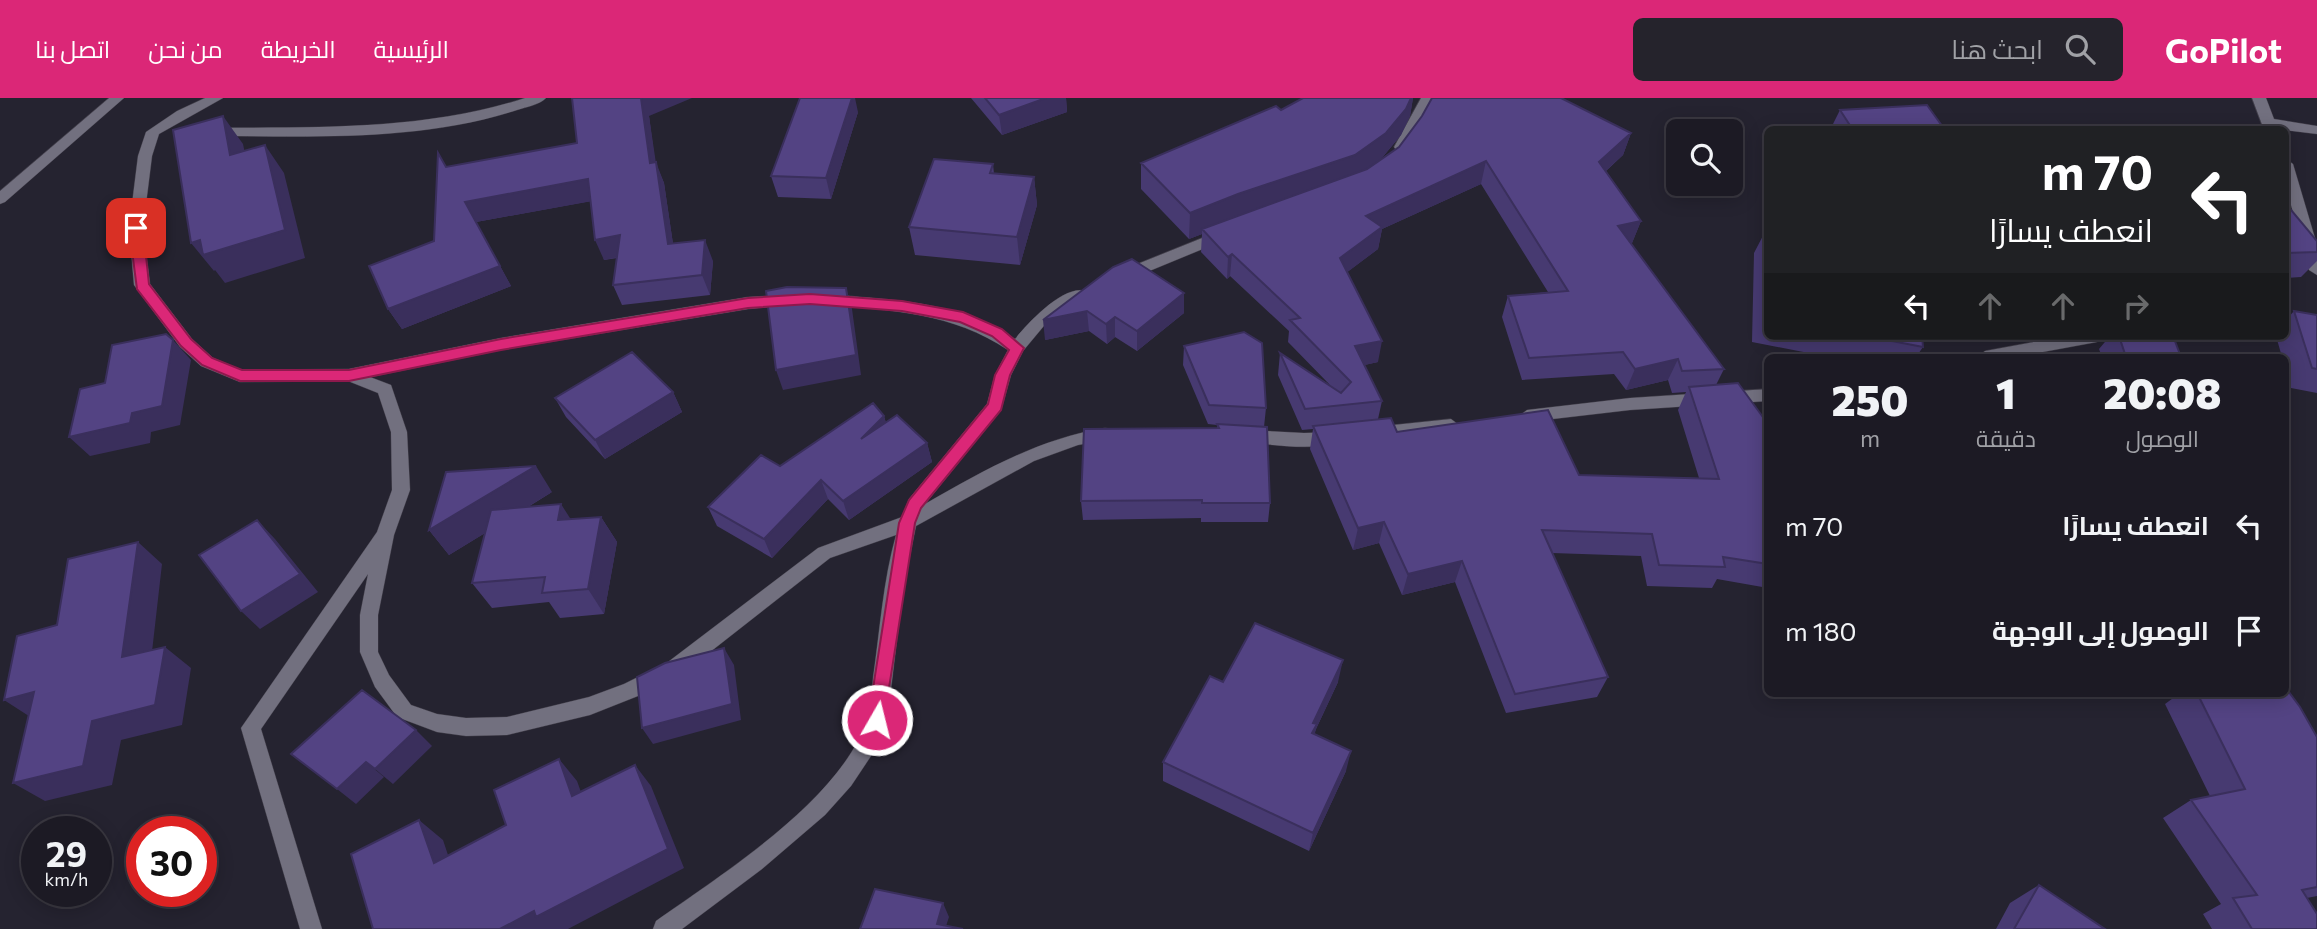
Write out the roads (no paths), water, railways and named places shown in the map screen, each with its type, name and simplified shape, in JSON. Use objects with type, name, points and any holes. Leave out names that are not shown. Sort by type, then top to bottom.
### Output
[{"type":"street","points":[[0,199],[117,98]]},
{"type":"street","points":[[216,98],[153,132],[145,156],[136,228],[142,285],[186,343],[207,362],[240,376],[349,375],[501,344],[748,303],[810,299],[902,306],[963,317],[997,332],[1017,348]]},
{"type":"street","points":[[153,132],[397,128],[464,119],[539,98]]},
{"type":"street","points":[[1388,163],[1409,137],[1427,98]]},
{"type":"street","points":[[2259,98],[2270,126]]},
{"type":"street","points":[[2289,128],[2317,130]]},
{"type":"street","points":[[2289,174],[2317,271]]},
{"type":"street","points":[[664,929],[791,831],[837,790],[859,758],[877,720],[907,523],[915,504],[995,406],[1003,375],[1017,348],[1042,317],[1101,284],[1242,226]]},
{"type":"street","points":[[2001,354],[2076,340]]},
{"type":"street","points":[[349,375],[385,389],[400,432],[401,490],[385,536],[369,615],[369,652],[382,681],[404,711],[437,723],[466,727],[507,726],[590,706],[631,690],[675,668],[824,553],[846,542],[907,523],[952,495],[1031,454],[1083,436],[1120,432]]},
{"type":"street","points":[[1510,418],[1629,404],[1764,395]]},
{"type":"street","points":[[1224,435],[1304,440],[1471,423]]},
{"type":"street","points":[[311,929],[263,760],[251,728],[385,536]]}]
